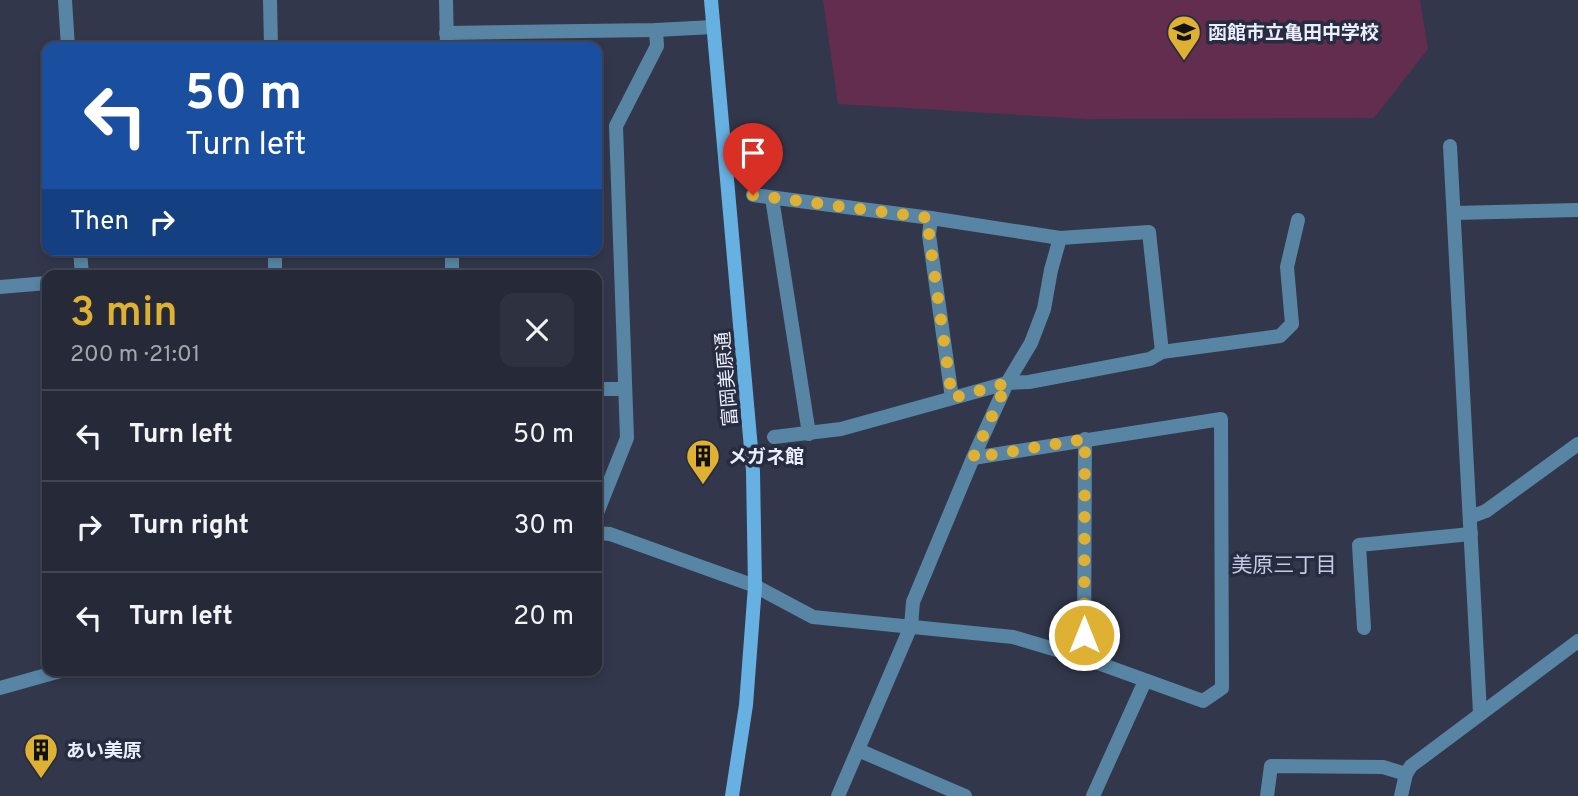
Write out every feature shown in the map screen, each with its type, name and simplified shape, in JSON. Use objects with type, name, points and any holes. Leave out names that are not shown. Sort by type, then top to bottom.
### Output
[{"type":"street","points":[[65,0],[68,42]]},
{"type":"street","points":[[270,0],[271,42]]},
{"type":"street","points":[[446,0],[446,40],[713,27]]},
{"type":"street","name":"富岡美原通","points":[[711,0],[753,471],[755,586],[746,705],[732,796]]},
{"type":"street","points":[[602,500],[626,438],[616,126],[657,46],[656,30]]},
{"type":"street","points":[[1450,146],[1480,713]]},
{"type":"street","points":[[753,195],[930,218],[1060,239],[1149,232],[1162,352]]},
{"type":"street","points":[[772,198],[809,434]]},
{"type":"street","points":[[1454,213],[1578,210]]},
{"type":"street","points":[[930,218],[929,235],[952,398]]},
{"type":"street","points":[[774,437],[841,429],[1007,383],[1029,382],[1150,359],[1162,352],[1280,336],[1293,324],[1287,267],[1298,220]]},
{"type":"street","points":[[838,796],[911,626],[913,602],[973,458],[1007,383],[1031,342],[1044,309],[1060,239]]},
{"type":"street","points":[[0,287],[42,283]]},
{"type":"street","points":[[602,389],[624,388]]},
{"type":"street","points":[[602,533],[755,586],[813,617],[1013,637],[1084,658],[1203,701],[1222,688],[1221,419],[973,458]]},
{"type":"street","points":[[1084,658],[1085,439]]},
{"type":"street","points":[[1471,517],[1486,511],[1578,444]]},
{"type":"street","points":[[1364,628],[1359,545],[1471,534]]},
{"type":"street","points":[[1401,796],[1406,774],[1412,766],[1578,641]]},
{"type":"street","points":[[0,688],[43,676]]},
{"type":"street","points":[[1093,796],[1145,681]]},
{"type":"street","points":[[858,750],[965,796]]},
{"type":"street","points":[[1266,796],[1271,766],[1383,767],[1406,774]]},
{"type":"shaded area","name":"函館市立亀田中学校","points":[[823,0],[1420,0],[1428,49],[1374,118],[1087,119],[838,104]]},
{"type":"place","name":"函館市立亀田中学校","points":[[1184,62]]},
{"type":"place","name":"メガネ館","points":[[703,486]]},
{"type":"place","name":"あい美原","points":[[41,780]]},
{"type":"district","name":"美原三丁目","points":[[1284,565]]},
{"type":"route","points":[[753,195],[930,218],[929,235],[952,398],[1007,383],[973,458],[1085,439],[1084,635]]}]
